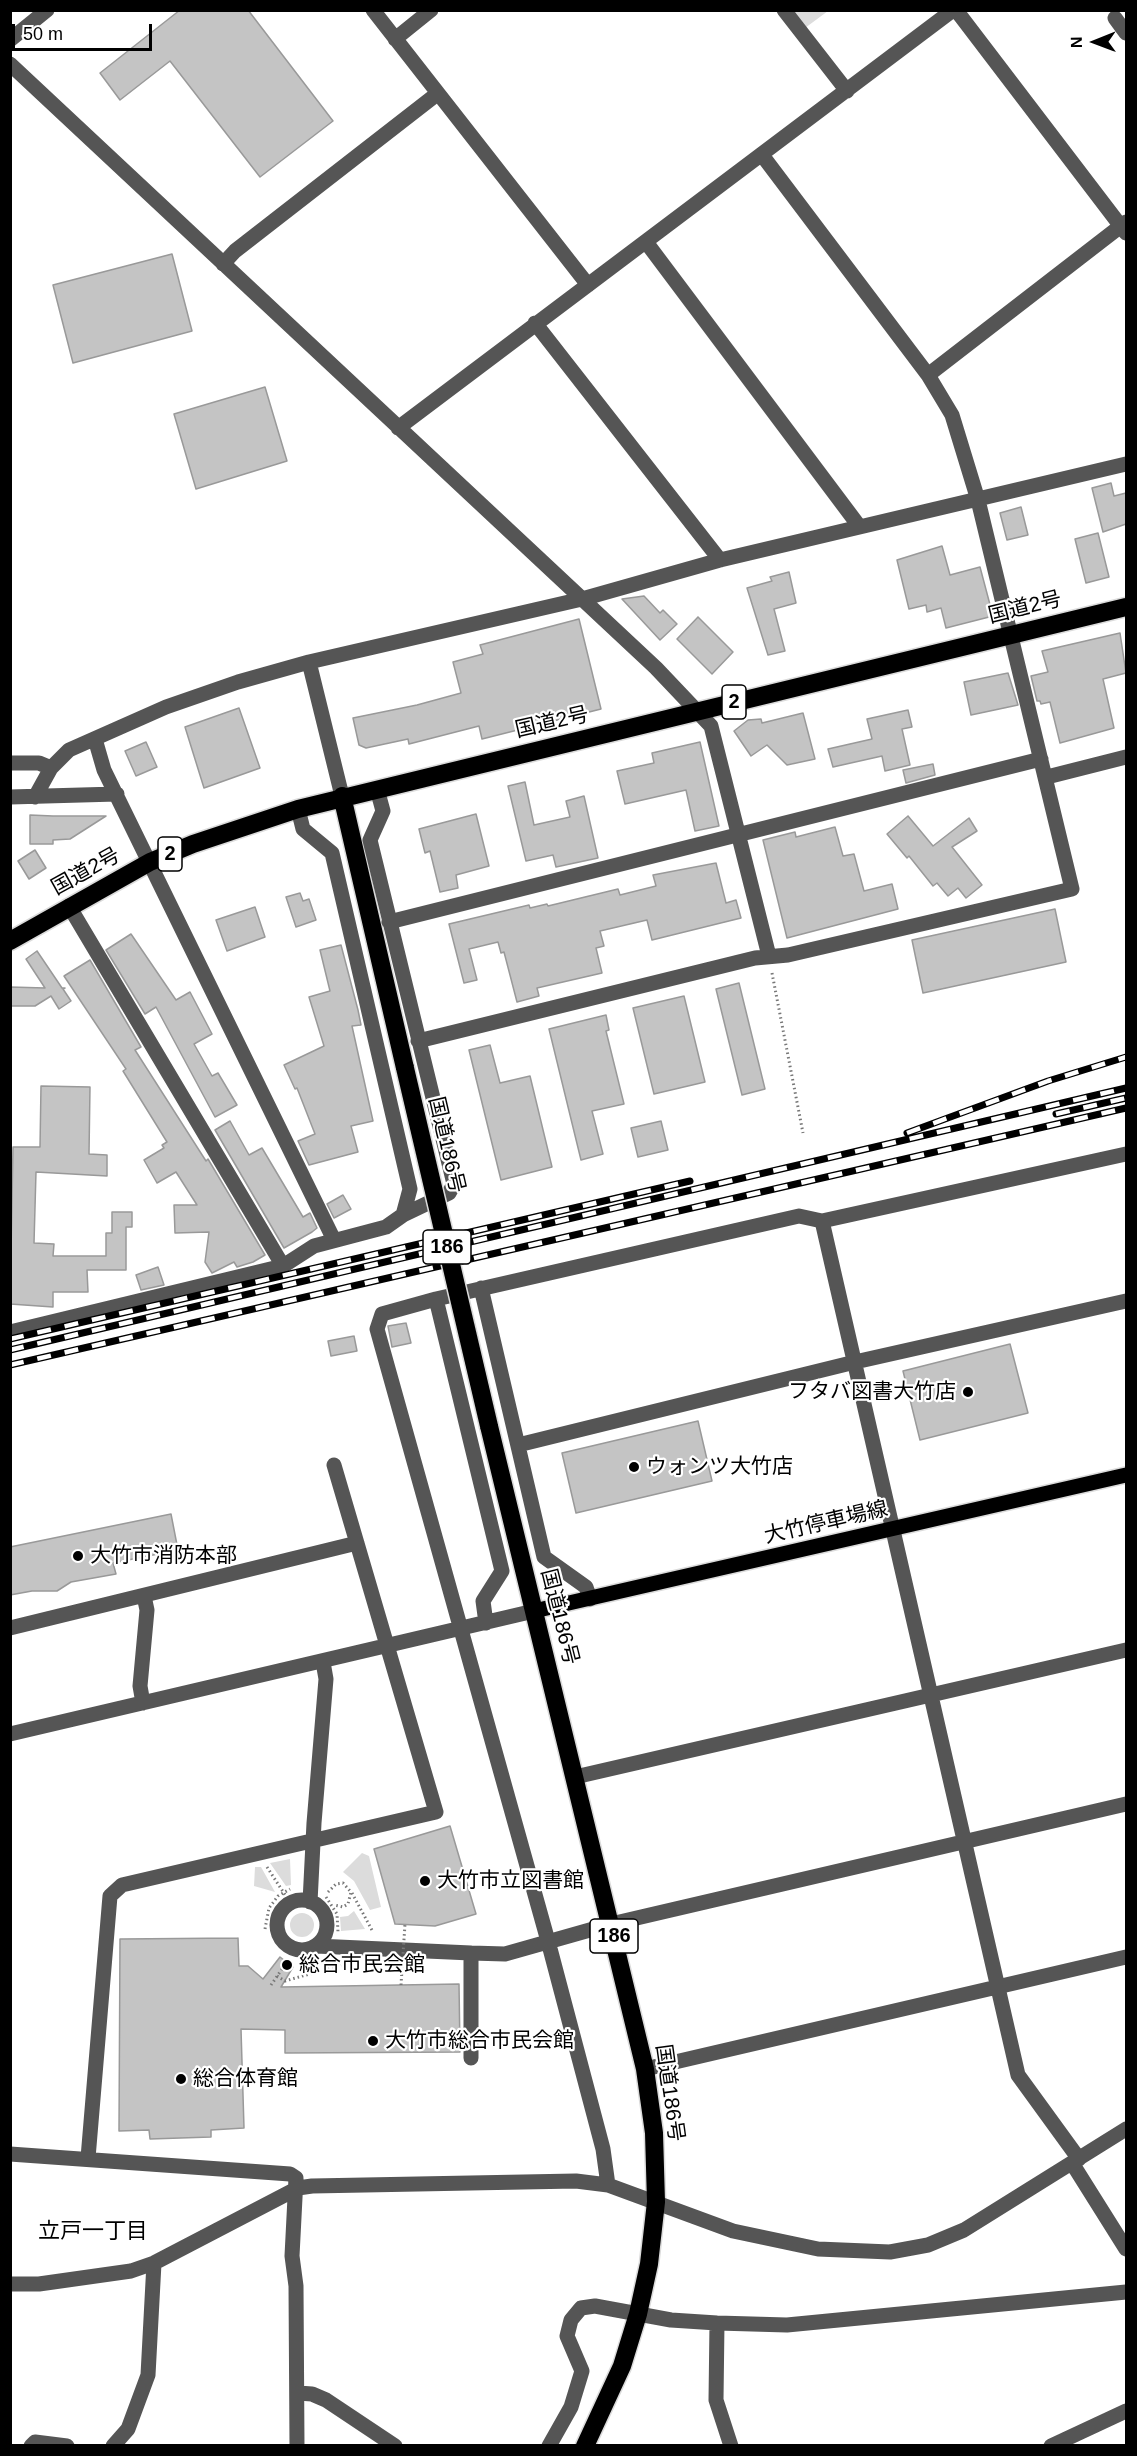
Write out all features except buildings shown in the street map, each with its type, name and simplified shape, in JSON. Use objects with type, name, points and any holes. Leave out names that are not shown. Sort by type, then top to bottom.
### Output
[{"type":"highway","name":"国道2号","points":[[10,941],[150,862],[298,808],[1126,607]]},
{"type":"highway","name":"国道186号","points":[[342,796],[489,1426],[645,2069],[654,2133],[656,2202],[649,2264],[638,2314],[622,2366],[585,2445]]},
{"type":"main road","name":"大竹停車場線","points":[[534,1611],[1126,1475]]},
{"type":"street","points":[[10,40],[47,10]]},
{"type":"street","points":[[373,10],[588,285]]},
{"type":"street","points":[[395,39],[431,10]]},
{"type":"street","points":[[784,10],[847,91]]},
{"type":"street","points":[[398,428],[954,10],[1125,227],[928,375]]},
{"type":"street","points":[[1115,18],[1126,33]]},
{"type":"street","points":[[10,64],[582,599],[711,726],[769,957]]},
{"type":"street","points":[[223,264],[235,251],[437,94]]},
{"type":"street","points":[[418,1041],[769,957],[788,955],[1072,889],[1047,777],[978,500],[952,415],[928,375],[762,155]]},
{"type":"street","points":[[646,242],[859,526]]},
{"type":"street","points":[[535,323],[720,560]]},
{"type":"street","points":[[35,797],[41,782],[51,768],[69,750],[166,707],[309,662],[582,599],[720,560],[1126,464]]},
{"type":"street","points":[[309,662],[342,796]]},
{"type":"street","points":[[95,739],[104,770],[334,1240]]},
{"type":"street","points":[[1047,777],[1126,758]]},
{"type":"street","points":[[389,922],[1041,759]]},
{"type":"street","points":[[10,763],[39,763],[51,768]]},
{"type":"street","points":[[10,1332],[283,1266],[314,1246],[386,1227],[403,1215],[449,1193],[454,1184],[370,840],[383,811],[377,789]]},
{"type":"street","points":[[10,797],[117,794]]},
{"type":"street","points":[[298,808],[303,829],[332,853],[410,1189],[403,1215]]},
{"type":"street","points":[[69,906],[283,1266]]},
{"type":"street","points":[[608,2185],[603,2149],[548,1941],[377,1329],[382,1314],[481,1288],[799,1215],[822,1221],[1126,1154]]},
{"type":"street","points":[[822,1221],[1018,2075],[1076,2161],[1126,2249]]},
{"type":"street","points":[[481,1288],[544,1557],[586,1587],[590,1599]]},
{"type":"street","points":[[436,1299],[502,1571],[483,1601],[486,1623]]},
{"type":"street","points":[[518,1445],[855,1362],[1126,1300]]},
{"type":"street","points":[[466,1422],[508,1410]]},
{"type":"street","points":[[88,2158],[110,1896],[122,1885],[436,1812],[334,1465]]},
{"type":"street","points":[[10,1628],[357,1543]]},
{"type":"street","points":[[143,1703],[140,1686],[147,1610],[144,1596]]},
{"type":"street","points":[[10,1734],[389,1647],[534,1611]]},
{"type":"street","points":[[575,1777],[1126,1650]]},
{"type":"street","points":[[316,1946],[323,1939],[326,1920],[316,1898],[312,1841],[326,1679],[323,1662]]},
{"type":"street","points":[[316,1898],[297,1901],[288,1895],[281,1912],[278,1921],[282,1940],[298,1950],[316,1946],[506,1954],[611,1924],[1126,1804]]},
{"type":"street","points":[[471,1953],[471,2058]]},
{"type":"street","points":[[645,2069],[1126,1957]]},
{"type":"street","points":[[10,2284],[50,2283],[131,2271],[154,2263],[298,2188],[553,2182],[608,2185],[733,2230],[818,2249],[890,2252],[928,2245],[964,2230],[1126,2129]]},
{"type":"street","points":[[10,2154],[290,2174],[296,2178],[298,2188],[292,2256],[296,2286],[297,2445]]},
{"type":"street","points":[[113,2445],[128,2429],[148,2375],[152,2349],[154,2263]]},
{"type":"street","points":[[549,2445],[571,2407],[582,2371],[567,2336],[571,2320],[580,2308],[595,2306],[638,2314],[717,2323],[787,2325],[1126,2292]]},
{"type":"street","points":[[717,2323],[716,2400],[731,2445]]},
{"type":"street","points":[[298,2393],[312,2394],[326,2400],[395,2445]]},
{"type":"street","points":[[1051,2445],[1126,2411]]},
{"type":"street","points":[[31,2445],[35,2442],[67,2445]]},
{"type":"path","points":[[769,957],[803,1133]]},
{"type":"path","points":[[257,1853],[288,1895],[269,1908],[265,1929]]},
{"type":"path","points":[[337,1935],[339,1921],[328,1899],[328,1892],[336,1884],[343,1883],[351,1892],[375,1936]]},
{"type":"path","points":[[333,1905],[343,1907],[348,1904],[351,1892]]},
{"type":"path","points":[[316,1898],[328,1899]]},
{"type":"path","points":[[401,1985],[405,1924]]},
{"type":"path","points":[[271,1985],[287,1962]]},
{"type":"path","points":[[277,1976],[285,1981],[351,1963]]},
{"type":"shaded area","points":[[792,11],[828,11],[805,28]]},
{"type":"shaded area","points":[[362,1853],[369,1856],[381,1907],[370,1910],[354,1881],[343,1872]]},
{"type":"shaded area","points":[[290,1859],[291,1885],[286,1886],[270,1863]]},
{"type":"shaded area","points":[[255,1867],[261,1867],[275,1892],[254,1886]]},
{"type":"shaded area","points":[[354,1911],[365,1929],[341,1931],[340,1917],[348,1916]]},
{"type":"shaded area","points":[[302,1913],[307,1914],[313,1920],[313,1930],[307,1936],[302,1937],[297,1936],[291,1930],[290,1925],[291,1920],[297,1914]]},
{"type":"railway","points":[[907,1133],[1048,1081],[1126,1057]]},
{"type":"railway","points":[[10,1350],[1126,1088]]},
{"type":"railway","points":[[1056,1114],[1126,1098]]},
{"type":"railway","points":[[10,1365],[1126,1108]]},
{"type":"railway","points":[[10,1339],[690,1181]]},
{"type":"place","name":"フタバ図書大竹店","points":[[968,1392]]},
{"type":"place","name":"ウォンツ大竹店","points":[[634,1467]]},
{"type":"place","name":"大竹市消防本部","points":[[78,1556]]},
{"type":"place","name":"大竹市立図書館","points":[[425,1881]]},
{"type":"place","name":"総合市民会館","points":[[287,1965]]},
{"type":"place","name":"大竹市総合市民会館","points":[[373,2041]]},
{"type":"place","name":"総合体育館","points":[[181,2079]]},
{"type":"district","name":"立戸一丁目","points":[[93,2232]]}]
